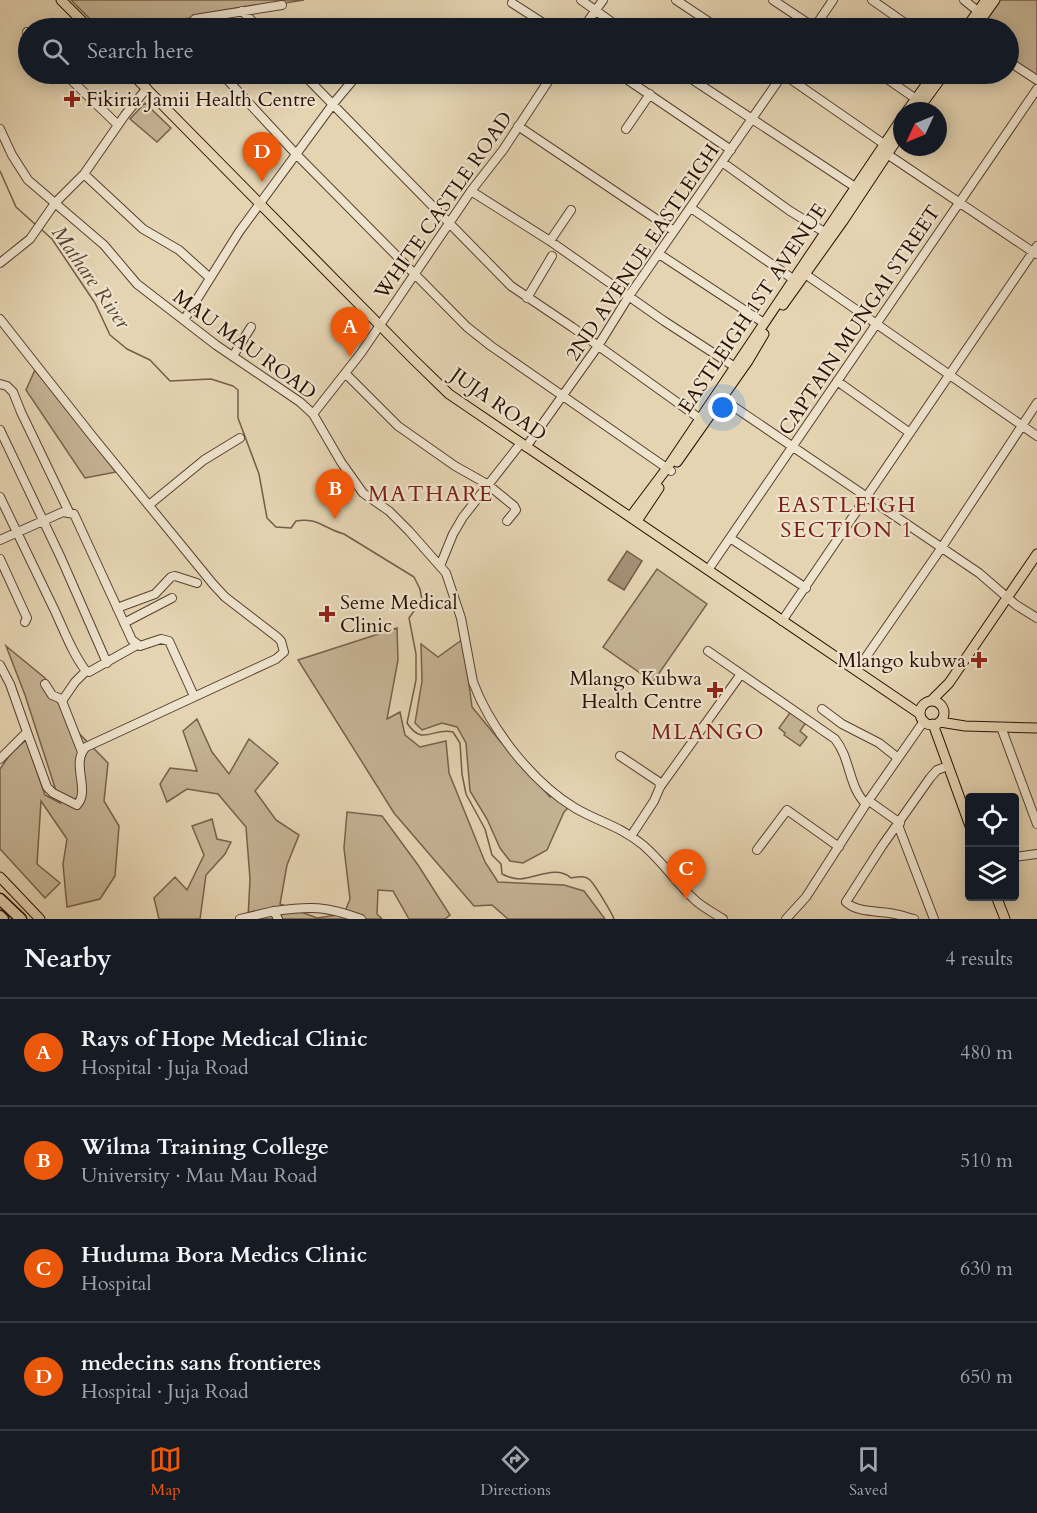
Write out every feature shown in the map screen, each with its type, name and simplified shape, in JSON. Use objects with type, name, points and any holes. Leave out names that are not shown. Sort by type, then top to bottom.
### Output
[{"type":"highway","points":[[0,899],[21,919]]},
{"type":"main road","points":[[61,0],[79,18]]},
{"type":"main road","points":[[974,18],[986,0]]},
{"type":"main road","points":[[982,18],[995,0]]},
{"type":"main road","points":[[914,102],[927,84]]},
{"type":"main road","points":[[924,102],[937,84]]},
{"type":"main road","name":"JUJA ROAD","points":[[144,85],[449,394],[899,699],[932,713],[983,726],[1036,729]]},
{"type":"main road","name":"EASTLEIGH 1ST AVENUE","points":[[634,518],[843,221],[893,134]]},
{"type":"main road","name":"EASTLEIGH 1ST AVENUE","points":[[669,469],[699,418],[719,397],[735,367],[855,188],[893,141]]},
{"type":"main road","points":[[612,504],[627,509],[644,505],[649,530]]},
{"type":"main road","points":[[965,815],[932,713],[949,683],[1037,554]]},
{"type":"main road","points":[[0,878],[40,919]]},
{"type":"main road","points":[[998,901],[1005,919]]},
{"type":"street","points":[[581,0],[606,18]]},
{"type":"street","points":[[591,18],[603,0]]},
{"type":"street","points":[[676,0],[703,18]]},
{"type":"street","points":[[773,0],[799,18]]},
{"type":"street","points":[[821,18],[833,0]]},
{"type":"street","points":[[872,0],[898,18]]},
{"type":"street","points":[[964,0],[978,12]]},
{"type":"street","points":[[512,3],[535,18]]},
{"type":"street","points":[[201,18],[282,5]]},
{"type":"street","points":[[242,11],[249,18]]},
{"type":"street","points":[[1019,68],[1037,80]]},
{"type":"street","points":[[75,84],[118,125]]},
{"type":"street","points":[[231,84],[296,154],[480,338],[669,469]]},
{"type":"street","points":[[313,84],[511,286],[699,418]]},
{"type":"street","points":[[184,320],[234,239],[350,84]]},
{"type":"street","name":"WHITE CASTLE ROAD","points":[[314,414],[346,374],[546,84]]},
{"type":"street","points":[[634,84],[731,150]]},
{"type":"street","points":[[699,84],[855,188]]},
{"type":"street","name":"2ND AVENUE EASTLEIGH","points":[[440,566],[457,527],[487,484],[524,445],[564,396],[629,296],[776,84]]},
{"type":"street","points":[[782,621],[949,374],[1036,251],[960,203],[797,84]]},
{"type":"street","points":[[894,84],[916,99]]},
{"type":"street","points":[[0,263],[30,239],[55,203],[84,174],[144,85]]},
{"type":"street","name":"CAPTAIN MUNGAI STREET","points":[[708,570],[1037,88]]},
{"type":"street","points":[[626,129],[650,94]]},
{"type":"street","points":[[518,126],[674,231]]},
{"type":"street","name":"MAU MAU ROAD","points":[[0,129],[28,180],[104,244],[137,284],[314,414],[341,462],[363,493],[389,511],[446,573],[455,598],[473,682],[484,707],[502,735],[527,765],[551,791],[576,808],[632,836],[666,866],[696,901],[723,919]]},
{"type":"street","points":[[722,162],[783,206],[826,233]]},
{"type":"street","points":[[84,174],[143,229],[179,250],[210,278]]},
{"type":"street","points":[[471,191],[550,241],[735,367]]},
{"type":"street","points":[[691,208],[793,279]]},
{"type":"street","points":[[550,241],[571,210]]},
{"type":"street","points":[[658,254],[765,323]]},
{"type":"street","points":[[527,298],[552,256]]},
{"type":"street","points":[[804,274],[1037,436]]},
{"type":"street","points":[[0,319],[225,597],[273,633],[281,641],[284,652],[276,659],[86,747],[79,759],[81,800],[77,805],[53,793],[47,787],[17,701],[0,665]]},
{"type":"street","points":[[233,356],[251,327]]},
{"type":"street","points":[[346,374],[398,426],[455,466],[487,484],[516,508],[507,521]]},
{"type":"street","points":[[837,381],[910,433]]},
{"type":"street","points":[[0,384],[10,387],[13,392],[69,512]]},
{"type":"street","points":[[719,397],[942,547],[1037,618]]},
{"type":"street","points":[[856,670],[942,547],[1037,403]]},
{"type":"street","points":[[0,430],[101,644],[107,663]]},
{"type":"street","points":[[149,505],[204,460],[240,438]]},
{"type":"street","points":[[0,496],[36,575],[86,671]]},
{"type":"street","points":[[0,540],[63,512],[74,514],[132,640],[137,645]]},
{"type":"street","points":[[730,538],[806,588]]},
{"type":"street","points":[[0,559],[27,618],[25,622]]},
{"type":"street","points":[[117,608],[154,594],[171,577],[175,576],[198,583]]},
{"type":"street","points":[[124,623],[172,598]]},
{"type":"street","points":[[62,701],[86,671],[89,672],[107,663],[137,645],[164,638],[169,641],[194,696]]},
{"type":"street","points":[[708,651],[836,739],[846,758],[858,796],[899,824],[934,919]]},
{"type":"street","points":[[632,836],[660,787],[741,674]]},
{"type":"street","points":[[45,684],[52,695],[62,701],[82,752]]},
{"type":"street","points":[[822,709],[842,724],[879,743],[898,758]]},
{"type":"street","points":[[791,918],[898,758],[932,713]]},
{"type":"street","points":[[1001,727],[1037,824]]},
{"type":"street","points":[[0,759],[27,732]]},
{"type":"street","points":[[620,756],[659,782],[660,787]]},
{"type":"street","points":[[914,919],[862,909],[848,905],[846,902],[882,846],[934,773],[948,766]]},
{"type":"street","points":[[757,850],[787,810],[838,847]]},
{"type":"street","points":[[1019,857],[1037,855]]},
{"type":"street","points":[[240,919],[276,915],[297,908],[327,908],[361,919]]},
{"type":"shaded area","points":[[71,0],[304,0],[190,18],[89,18]]},
{"type":"shaded area","points":[[995,0],[1037,0],[1037,80],[1019,68],[1019,18],[982,18]]},
{"type":"shaded area","points":[[145,103],[171,128],[157,142],[130,119]]},
{"type":"shaded area","points":[[35,370],[116,472],[85,478],[26,390]]},
{"type":"shaded area","points":[[627,551],[642,561],[624,590],[608,580]]},
{"type":"shaded area","points":[[657,569],[707,604],[653,682],[603,647]]},
{"type":"shaded area","points":[[397,628],[398,660],[387,719],[400,712],[405,735],[420,747],[446,741],[449,773],[485,862],[498,882],[564,885],[584,891],[605,919],[508,919],[492,905],[474,906],[394,813],[298,660]]},
{"type":"shaded area","points":[[463,639],[472,707],[550,797],[552,795],[569,807],[564,812],[547,850],[523,863],[510,861],[500,848],[487,819],[470,791],[466,743],[457,727],[442,723],[422,730],[415,723],[422,681],[421,644],[438,657]]},
{"type":"shaded area","points":[[6,646],[45,678],[69,723],[108,763],[104,801],[119,826],[115,876],[100,899],[67,907],[63,864],[67,839],[41,801],[37,864],[60,883],[45,898],[0,849],[0,769],[11,753],[26,740],[45,795],[60,803],[25,695]]},
{"type":"shaded area","name":"Mlango kubwa","points":[[792,710],[807,721],[800,731],[807,737],[800,746],[784,735],[785,733],[779,728]]},
{"type":"shaded area","points":[[197,719],[212,752],[229,774],[249,739],[278,763],[255,791],[276,820],[299,835],[287,865],[280,904],[317,918],[344,914],[350,899],[344,848],[347,812],[382,816],[418,865],[450,915],[445,919],[409,919],[393,891],[378,890],[377,914],[382,919],[248,919],[250,879],[246,827],[218,794],[187,789],[167,802],[160,784],[170,768],[197,771],[183,731]]},
{"type":"shaded area","points":[[212,819],[217,839],[231,842],[225,854],[206,875],[200,919],[159,919],[154,898],[175,877],[187,890],[204,855],[192,826]]},
{"type":"waterway","name":"Mathare River","points":[[0,171],[16,207],[36,225]]},
{"type":"waterway","name":"Mathare River","points":[[42,230],[52,239],[95,303],[110,335],[127,349],[150,360],[170,381],[211,379],[233,386],[238,390],[238,418],[259,474],[267,518],[276,527],[291,528],[296,521],[303,520],[315,522],[344,534],[414,577],[422,600],[409,618],[416,654],[416,680],[407,723],[418,734],[423,735],[453,732],[460,743],[466,794],[485,829],[492,855],[501,864],[502,874],[517,879],[553,872],[565,874],[571,878],[586,877],[596,887],[614,919]]},
{"type":"place","name":"Fikiria Jamii Health Centre","points":[[72,99]]},
{"type":"place","name":"medecins sans frontieres","points":[[262,182]]},
{"type":"place","name":"Rays of Hope Medical Clinic","points":[[350,357]]},
{"type":"place","name":"Wilma Training College","points":[[335,519]]},
{"type":"place","name":"Seme Medical Clinic","points":[[327,614]]},
{"type":"place","name":"Mlango kubwa","points":[[979,660]]},
{"type":"place","name":"Mlango Kubwa Health Centre","points":[[715,690]]},
{"type":"place","name":"Huduma Bora Medics Clinic","points":[[686,899]]},
{"type":"district","name":"MATHARE","points":[[431,493]]},
{"type":"district","name":"EASTLEIGH SECTION 1","points":[[847,516]]},
{"type":"district","name":"MLANGO","points":[[708,731]]}]
